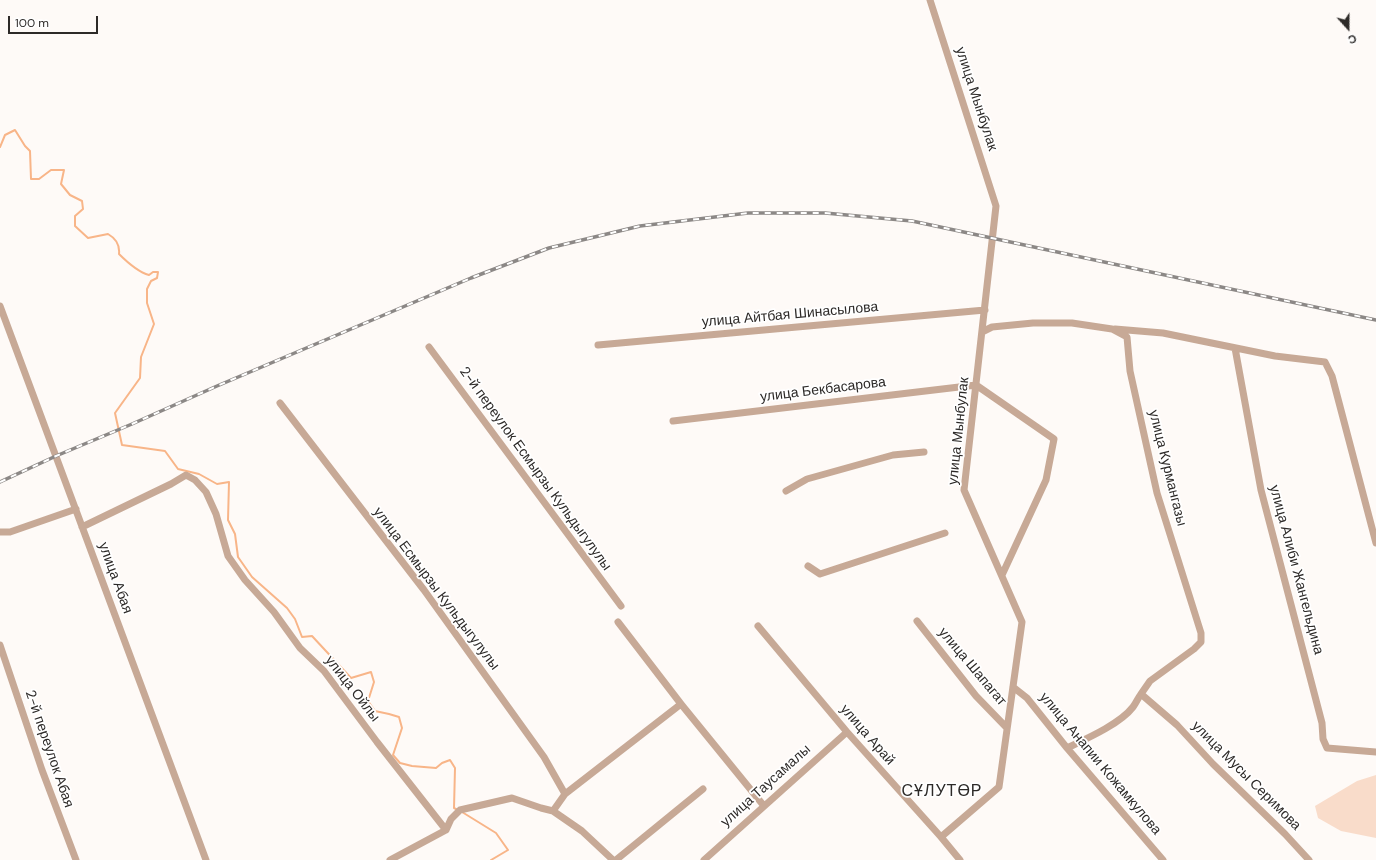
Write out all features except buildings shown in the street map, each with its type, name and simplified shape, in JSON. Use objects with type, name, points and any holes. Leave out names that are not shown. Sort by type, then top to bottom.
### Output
[{"type":"street","name":"улица Мынбулак","points":[[930,0],[996,206],[964,490],[1022,622],[999,786],[941,837]]},
{"type":"street","name":"улица Абая","points":[[0,306],[206,860]]},
{"type":"street","name":"улица Айтбая Шинасылова","points":[[598,345],[984,310]]},
{"type":"street","name":"улица Курмангазы","points":[[982,332],[992,327],[1033,323],[1072,323],[1112,329],[1127,338],[1130,371],[1157,493],[1201,633],[1201,642],[1194,649],[1150,681],[1141,694]]},
{"type":"street","points":[[1112,329],[1163,333],[1275,356],[1325,362],[1332,376],[1376,543]]},
{"type":"street","name":"2-й переулок Есмырзы Кульдыгулулы","points":[[430,347],[621,606]]},
{"type":"street","name":"улица Алиби Жангельдина","points":[[1235,348],[1261,490],[1322,723],[1323,739],[1327,748],[1376,752]]},
{"type":"street","points":[[976,385],[1054,439],[1046,480],[1002,575]]},
{"type":"street","name":"улица Бекбасарова","points":[[673,421],[976,385]]},
{"type":"street","name":"улица Есмырзы Кульдыгулулы","points":[[280,403],[428,597],[544,757],[565,794]]},
{"type":"street","points":[[786,491],[807,479],[893,455],[924,452]]},
{"type":"street","name":"улица Ойлы","points":[[82,527],[171,484],[186,475],[195,480],[206,492],[216,514],[228,556],[245,580],[274,612],[300,648],[324,671],[446,830]]},
{"type":"street","points":[[0,532],[10,532],[76,509]]},
{"type":"street","points":[[808,566],[820,574],[945,533]]},
{"type":"street","name":"улица Шапагат","points":[[918,621],[976,696],[1007,728]]},
{"type":"street","points":[[618,622],[681,704],[764,806]]},
{"type":"street","name":"улица Арай","points":[[758,626],[847,732],[960,860]]},
{"type":"street","name":"2-й переулок Абая","points":[[0,645],[42,770],[76,860]]},
{"type":"street","name":"улица Анапии Кожамкулова","points":[[1013,687],[1027,698],[1067,748],[1164,860]]},
{"type":"street","points":[[1067,748],[1104,730],[1127,713],[1133,707],[1141,694]]},
{"type":"street","name":"улица Мусы Серимова","points":[[1141,694],[1177,725],[1309,860]]},
{"type":"street","points":[[553,811],[565,794],[681,704]]},
{"type":"street","name":"улица Таусамалы","points":[[704,860],[847,732]]},
{"type":"street","points":[[616,860],[703,790]]},
{"type":"street","points":[[390,860],[446,830],[451,819],[460,810],[512,798],[553,811],[582,831],[613,860]]},
{"type":"shaded area","points":[[1376,775],[1376,838],[1341,831],[1318,818],[1315,806],[1357,781]]},
{"type":"waterway","points":[[0,147],[5,135],[15,130],[30,151],[31,179],[39,179],[51,170],[64,170],[61,184],[70,195],[82,201],[83,209],[75,216],[75,226],[88,238],[108,234],[116,242],[119,248],[119,254],[133,266],[141,272],[149,275],[153,272],[158,272],[157,278],[151,281],[147,289],[147,303],[154,324],[141,357],[140,378],[115,413],[122,445],[165,451],[178,469],[199,474],[217,484],[229,482],[228,520],[235,534],[238,557],[252,577],[287,608],[295,619],[302,637],[312,636],[351,678],[371,672],[374,682],[368,701],[375,711],[399,717],[402,728],[393,755],[400,763],[412,766],[436,768],[442,763],[450,760],[455,768],[454,808],[458,810]]},
{"type":"waterway","points":[[462,812],[496,833],[508,850],[491,860]]},
{"type":"railway","points":[[0,482],[217,386],[471,278],[549,248],[640,226],[748,213],[825,213],[912,221],[1376,320]]},
{"type":"district","name":"СҰЛУТӨР","points":[[942,792]]}]
